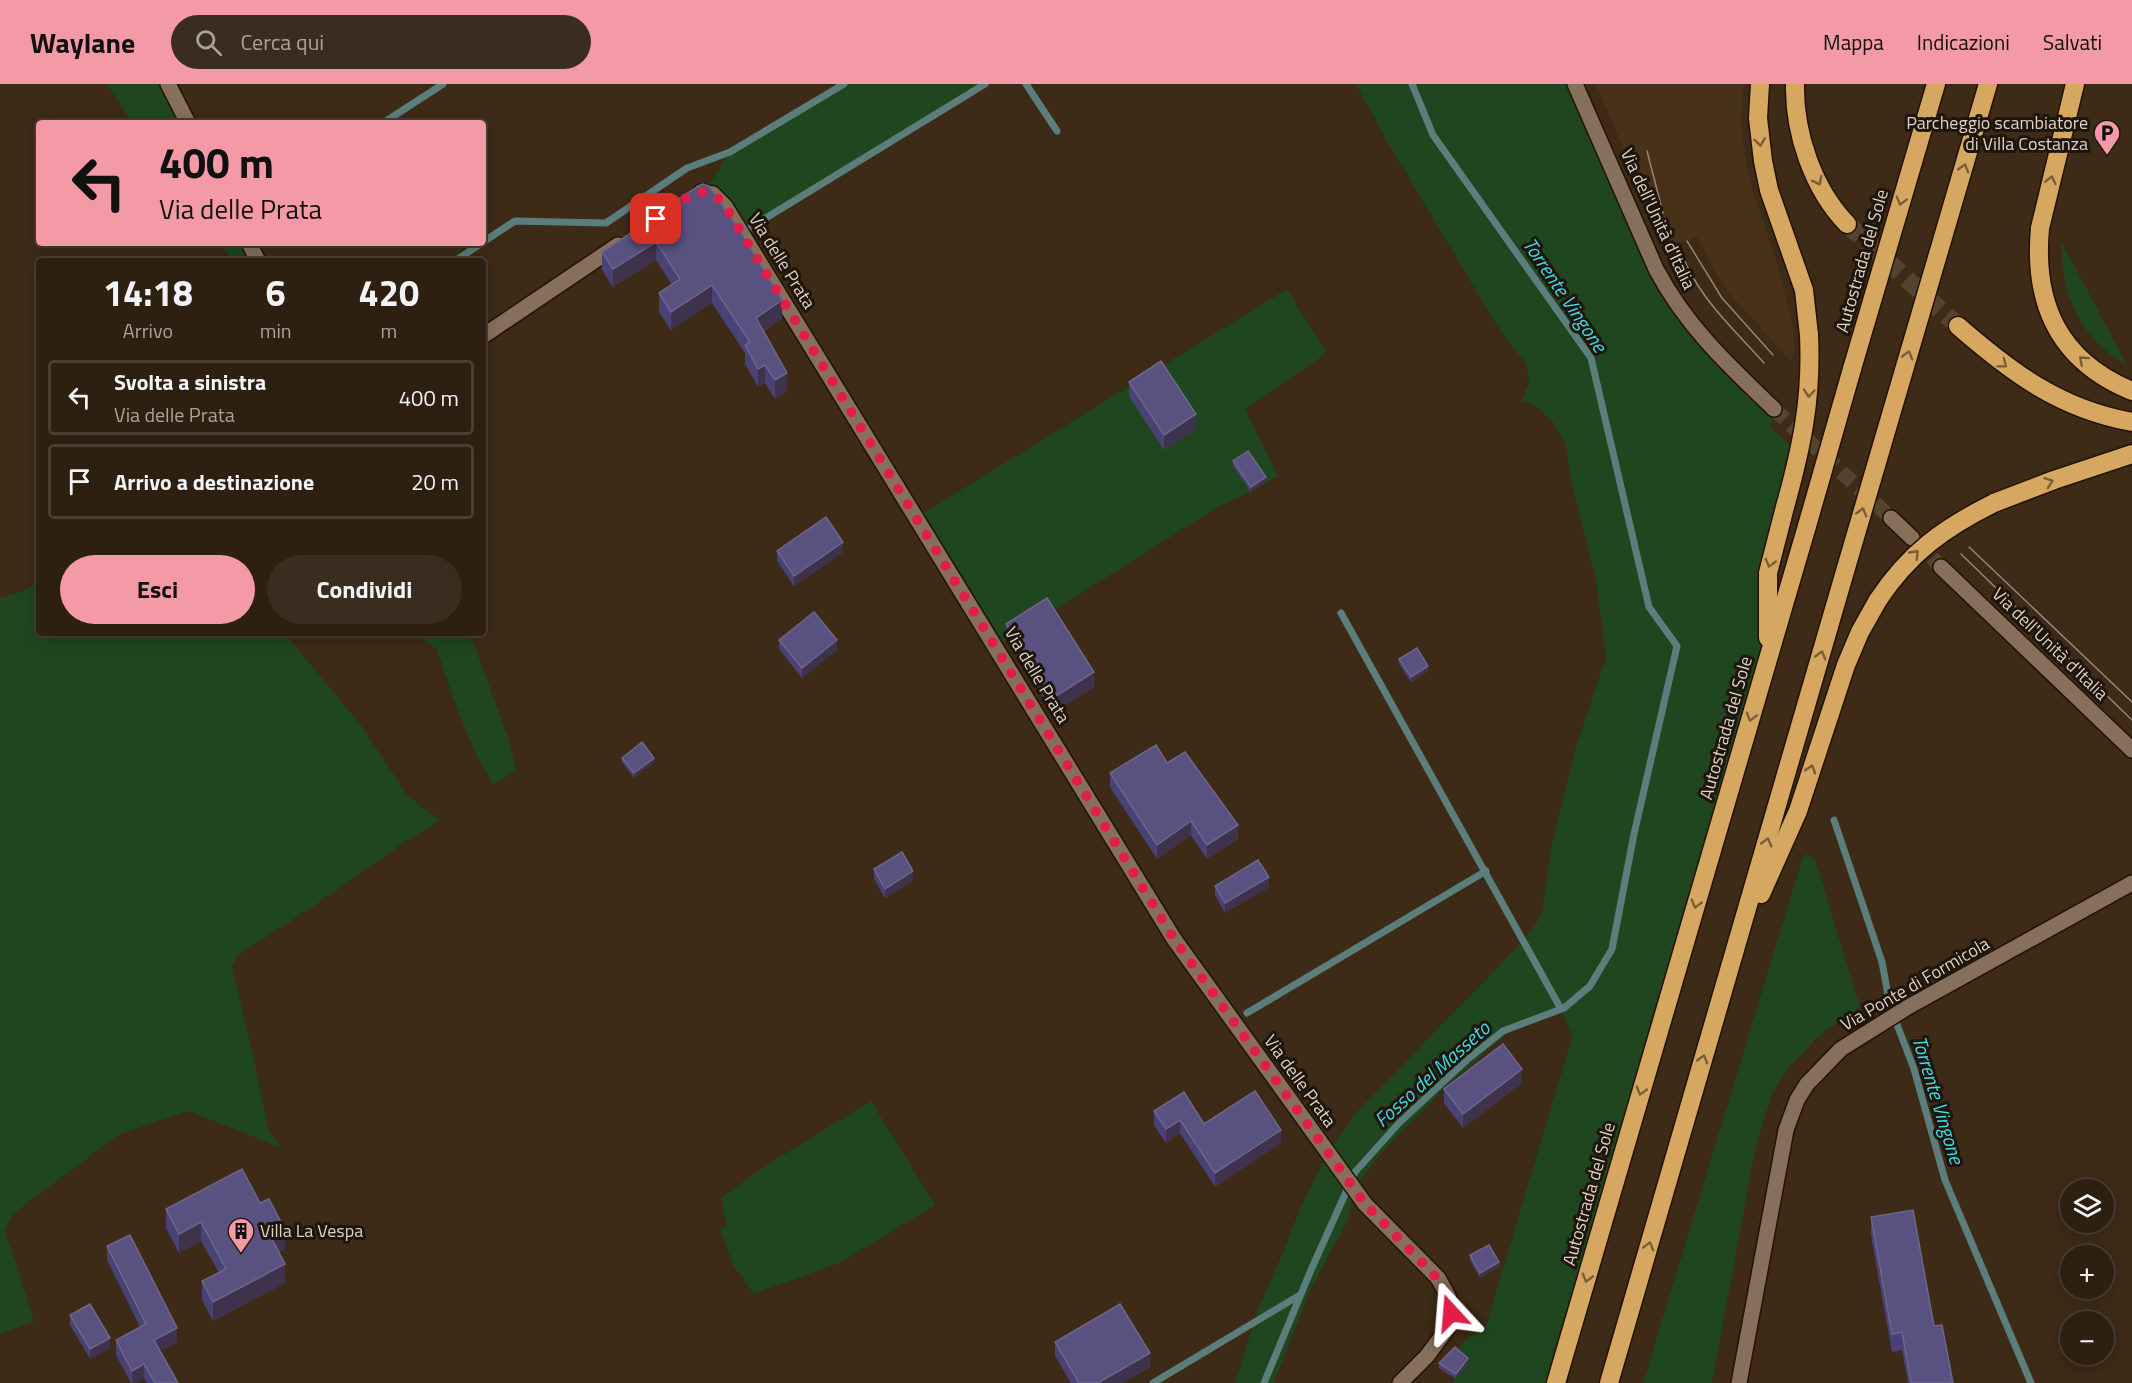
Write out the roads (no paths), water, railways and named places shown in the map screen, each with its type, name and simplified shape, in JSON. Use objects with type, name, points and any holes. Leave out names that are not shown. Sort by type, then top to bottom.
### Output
[{"type":"highway","points":[[1760,84],[1759,133],[1766,176],[1804,290],[1811,364],[1809,402],[1802,446],[1768,573],[1768,660]]},
{"type":"highway","points":[[1794,84],[1798,122],[1806,152],[1827,198],[1847,224]]},
{"type":"highway","name":"Autostrada del Sole","points":[[1556,1383],[1936,84]]},
{"type":"highway","points":[[1609,1383],[1988,84]]},
{"type":"highway","points":[[2075,84],[2040,228],[2038,249],[2041,287],[2047,310],[2068,346],[2105,379],[2132,392]]},
{"type":"highway","points":[[1958,326],[2010,369],[2042,390],[2092,412],[2132,422]]},
{"type":"highway","points":[[1733,959],[1798,811],[1846,665],[1860,632],[1878,600],[1904,567],[1931,540],[1968,516],[1994,503],[2132,454]]},
{"type":"street","points":[[168,84],[186,120]]},
{"type":"street","name":"Via dell'Unità d'Italia","points":[[1575,84],[1656,269],[1672,297],[1698,333],[1774,409]]},
{"type":"street","name":"Via delle Prata","points":[[685,200],[705,191],[713,194],[725,206],[1174,939],[1365,1204],[1437,1278],[1448,1296],[1451,1313],[1448,1329],[1427,1356],[1400,1383]]},
{"type":"street","points":[[486,334],[627,239]]},
{"type":"street","points":[[1892,518],[1912,538]]},
{"type":"street","name":"Via dell'Unità d'Italia","points":[[1941,567],[2132,750]]},
{"type":"street","name":"Via Ponte di Formicola","points":[[1739,1383],[1780,1155],[1790,1116],[1797,1100],[1816,1073],[1834,1055],[1871,1030],[2132,883]]},
{"type":"waterway","points":[[388,120],[443,84]]},
{"type":"waterway","points":[[486,240],[515,221],[606,223],[687,168],[730,152],[844,84]]},
{"type":"waterway","points":[[751,227],[985,84]]},
{"type":"waterway","points":[[1026,84],[1057,131]]},
{"type":"waterway","name":"Fosso del Masseto","points":[[1264,1383],[1355,1172],[1399,1123],[1468,1059],[1503,1031],[1564,1008],[1590,986],[1612,949],[1634,834],[1677,646],[1649,607],[1591,358],[1433,135],[1412,84]]},
{"type":"waterway","points":[[460,258],[478,246]]},
{"type":"waterway","points":[[1341,613],[1561,1009]]},
{"type":"waterway","name":"Torrente Vingone","points":[[1834,820],[1882,962],[1890,1006],[1914,1069],[1945,1180],[2031,1383]]},
{"type":"waterway","points":[[1247,1013],[1486,871]]},
{"type":"waterway","points":[[1153,1383],[1300,1295]]},
{"type":"tunnel","points":[[1847,224],[1958,326]]},
{"type":"tunnel","points":[[1774,409],[1891,518]]},
{"type":"tunnel","points":[[1916,541],[1941,567]]},
{"type":"tram line","points":[[1647,151],[1663,213]]},
{"type":"tram line","points":[[1687,241],[1722,298],[1773,355]]},
{"type":"tram line","points":[[1677,245],[1692,275],[1709,301],[1764,363]]},
{"type":"tram line","points":[[1969,547],[2132,702]]},
{"type":"tram line","points":[[1961,554],[2132,720]]},
{"type":"place","name":"Parcheggio scambiatore di Villa Costanza","points":[[2107,156]]},
{"type":"place","name":"Villa La Vespa","points":[[241,1254]]}]
